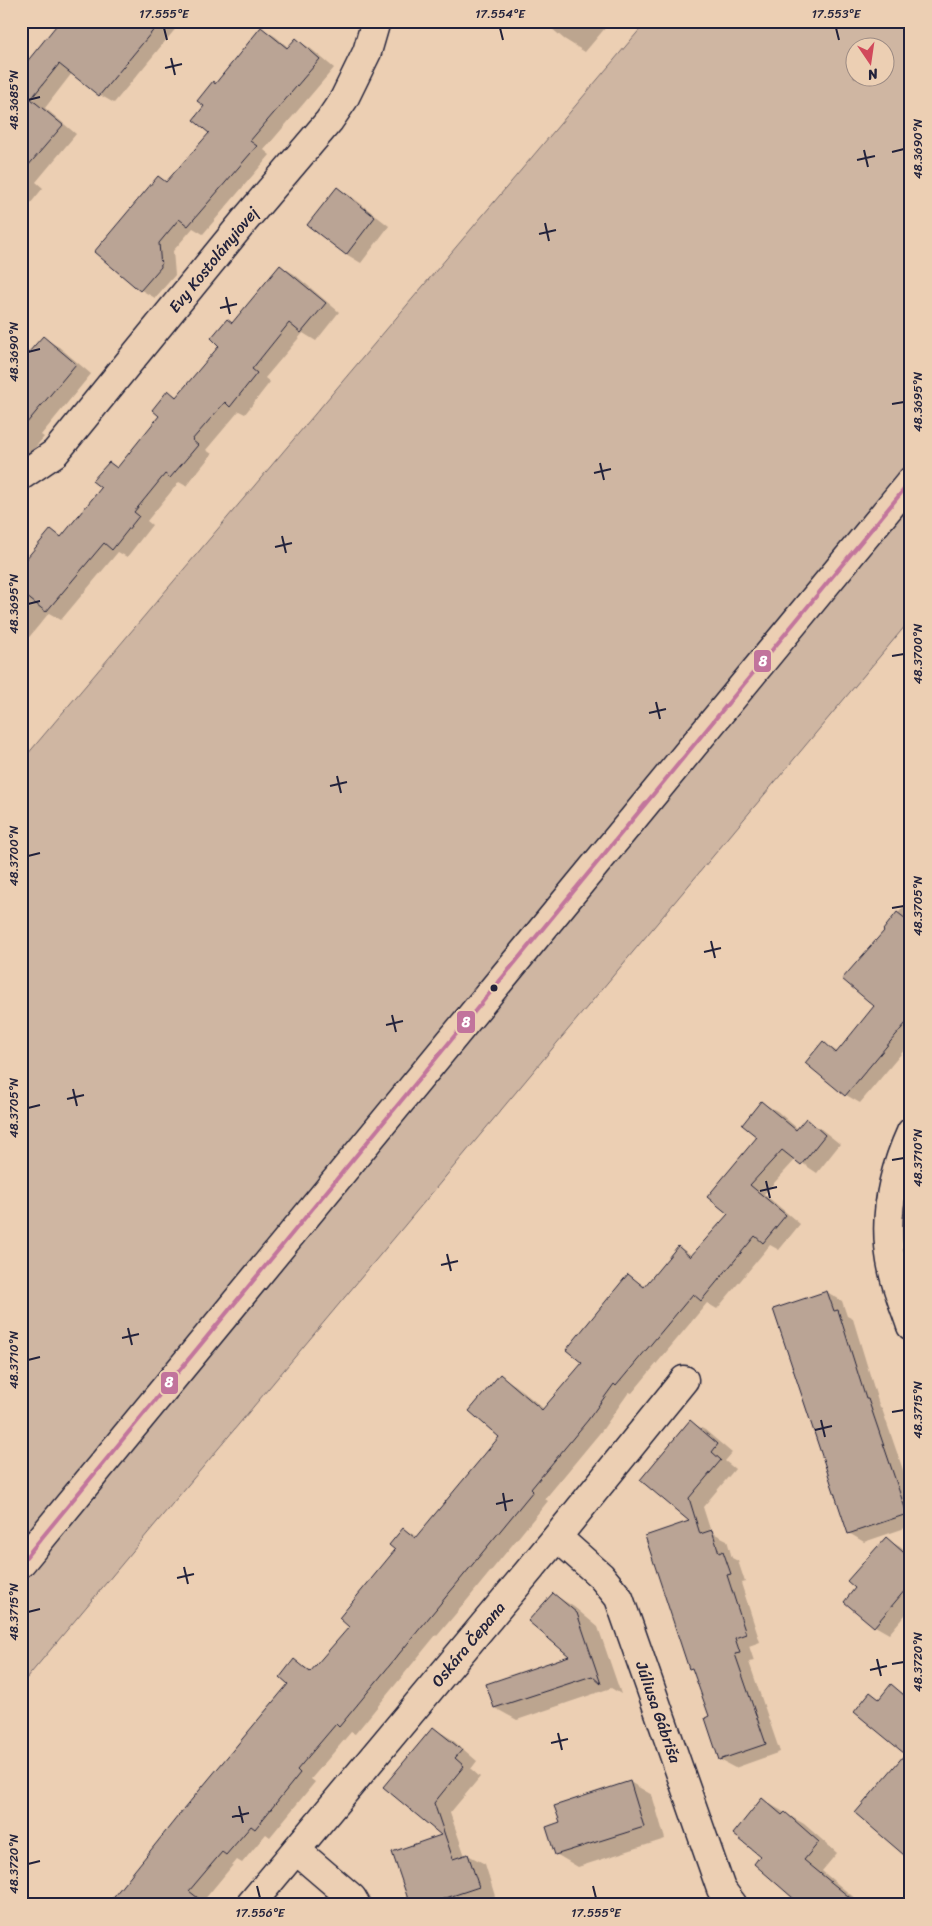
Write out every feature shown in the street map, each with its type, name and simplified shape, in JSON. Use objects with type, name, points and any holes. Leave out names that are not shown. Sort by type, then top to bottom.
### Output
[{"type":"street","name":"Evy Kostolányiovej","points":[[21,476],[55,453],[245,220],[329,121],[344,100],[367,52],[376,21]]},
{"type":"street","points":[[21,1563],[911,481]]},
{"type":"street","points":[[911,1132],[904,1148],[890,1195],[888,1234],[893,1271],[911,1326]]},
{"type":"street","name":"Oskára Čepana","points":[[250,1905],[557,1537],[684,1380]]},
{"type":"street","name":"Júliusa Gábriša","points":[[557,1537],[601,1576],[619,1598],[721,1889],[733,1905]]},
{"type":"street","points":[[296,1850],[352,1898],[356,1905]]},
{"type":"shaded area","points":[[647,21],[911,21],[911,619],[21,1685],[21,762]]},
{"type":"building","points":[[60,21],[161,21],[99,96],[59,64],[31,99],[63,125],[21,174],[21,69]]},
{"type":"building","points":[[261,27],[287,48],[296,38],[320,59],[250,141],[257,146],[188,226],[179,219],[159,243],[161,267],[140,291],[94,252],[158,176],[166,182],[209,133],[193,120],[204,106],[197,101],[213,81],[215,84]]},
{"type":"building","points":[[337,187],[375,217],[346,255],[307,225]]},
{"type":"building","points":[[280,265],[326,303],[301,333],[289,323],[252,369],[257,373],[230,407],[225,402],[192,440],[198,445],[170,478],[165,474],[134,512],[139,516],[112,550],[104,543],[46,612],[21,592],[21,565],[51,529],[61,537],[101,488],[92,481],[109,462],[117,468],[159,416],[152,410],[168,390],[176,397],[219,346],[211,338],[227,319],[232,323]]},
{"type":"building","points":[[43,336],[76,364],[21,430],[21,361]]},
{"type":"building","points":[[897,912],[911,923],[911,1017],[845,1096],[805,1063],[823,1041],[836,1053],[874,1006],[842,979],[884,931]]},
{"type":"building","points":[[761,1101],[796,1130],[806,1118],[825,1135],[801,1165],[782,1150],[750,1185],[786,1215],[763,1243],[755,1236],[701,1301],[693,1294],[616,1386],[614,1384],[588,1420],[531,1489],[533,1491],[339,1727],[336,1724],[297,1770],[300,1773],[255,1829],[251,1826],[226,1855],[222,1852],[189,1891],[207,1905],[107,1905],[288,1684],[280,1677],[294,1659],[310,1672],[349,1627],[339,1618],[395,1550],[389,1545],[403,1528],[415,1538],[499,1437],[469,1411],[500,1374],[542,1410],[582,1363],[566,1350],[628,1274],[644,1287],[678,1246],[690,1257],[728,1214],[707,1197],[757,1137],[742,1125]]},
{"type":"building","points":[[827,1291],[834,1311],[838,1310],[866,1399],[868,1399],[907,1514],[848,1534],[773,1309]]},
{"type":"building","points":[[690,1420],[718,1444],[712,1452],[721,1460],[689,1498],[700,1534],[712,1530],[719,1553],[723,1551],[731,1574],[727,1575],[746,1634],[735,1638],[740,1653],[735,1654],[766,1744],[719,1760],[705,1718],[709,1716],[692,1668],[689,1669],[645,1536],[689,1521],[640,1480]]},
{"type":"building","points":[[886,1537],[911,1559],[911,1583],[874,1627],[844,1602],[855,1588],[847,1581]]},
{"type":"building","points":[[553,1593],[577,1613],[601,1684],[592,1676],[494,1708],[486,1684],[569,1656],[528,1621]]},
{"type":"building","points":[[891,1684],[911,1701],[911,1861],[855,1813],[905,1754],[854,1712],[870,1692],[879,1699]]},
{"type":"building","points":[[433,1727],[462,1750],[455,1758],[464,1766],[434,1803],[453,1859],[468,1854],[479,1887],[425,1905],[410,1905],[392,1852],[441,1835],[383,1787]]},
{"type":"building","points":[[630,1781],[644,1827],[555,1855],[546,1827],[560,1822],[554,1806]]},
{"type":"building","points":[[762,1798],[782,1815],[785,1812],[819,1842],[804,1860],[859,1905],[801,1905],[754,1864],[760,1856],[733,1834]]},
{"type":"transit line","name":"8","points":[[21,1563],[911,481]]}]
